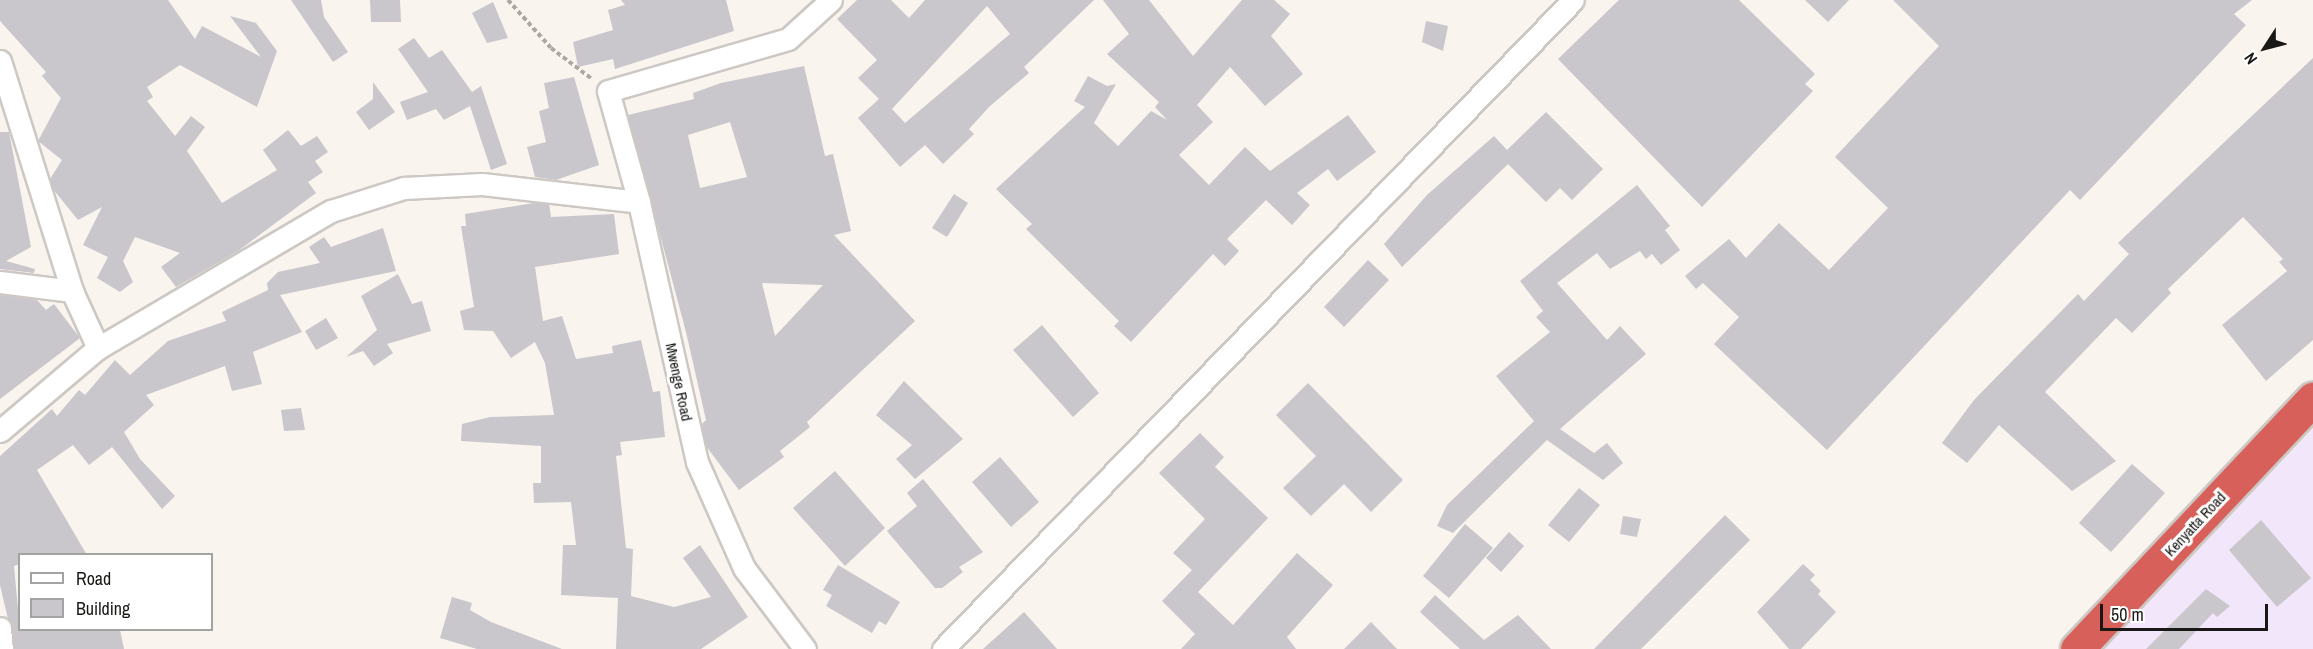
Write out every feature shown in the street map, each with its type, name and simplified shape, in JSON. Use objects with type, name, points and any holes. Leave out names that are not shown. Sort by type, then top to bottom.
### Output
[{"type":"highway","name":"Kenyatta Road","points":[[2078,649],[2313,399]]},
{"type":"street","points":[[608,91],[788,39],[831,0]]},
{"type":"street","points":[[943,649],[1573,0]]},
{"type":"street","points":[[0,61],[72,291],[98,348]]},
{"type":"street","name":"Mwenge Road","points":[[608,91],[639,202],[697,462],[744,568],[805,649]]},
{"type":"street","points":[[0,431],[98,348],[331,211],[404,188],[482,184],[639,202]]},
{"type":"street","points":[[0,282],[72,291]]},
{"type":"street","points":[[0,628],[2,649]]},
{"type":"path","points":[[508,0],[551,48],[608,91]]},
{"type":"shaded area","points":[[2313,429],[2313,649],[2100,649]]},
{"type":"building","points":[[0,0],[168,0],[195,39],[202,26],[261,57],[230,16],[256,23],[277,51],[257,107],[180,65],[147,87],[153,97],[147,101],[175,136],[191,116],[205,127],[187,151],[222,203],[277,170],[263,150],[288,130],[301,146],[317,136],[328,152],[315,161],[323,172],[308,182],[316,193],[238,251],[176,287],[161,267],[180,253],[135,237],[123,261],[133,282],[120,292],[97,278],[108,257],[83,245],[102,207],[78,220],[53,189],[50,179],[62,160],[38,141],[61,98],[42,76],[46,72],[0,21]]},
{"type":"building","points":[[291,0],[321,0],[324,17],[348,52],[333,62]]},
{"type":"building","points":[[370,0],[400,0],[401,22],[371,22]]},
{"type":"building","points":[[621,0],[726,0],[734,31],[615,69],[613,59],[578,67],[573,42],[613,30],[608,10],[625,5]]},
{"type":"building","points":[[857,0],[891,0],[909,18],[925,0],[1094,0],[1024,67],[1029,73],[989,107],[969,129],[974,134],[943,164],[925,145],[900,167],[858,118],[879,99],[858,78],[877,60],[837,19]],"holes":[[[987,6],[1010,34],[905,123],[892,109]]]},
{"type":"building","points":[[1103,0],[1149,0],[1193,56],[1242,0],[1274,0],[1290,14],[1271,36],[1303,74],[1265,106],[1230,67],[1197,105],[1213,122],[1179,155],[1209,185],[1245,147],[1270,171],[1348,115],[1376,152],[1337,181],[1328,169],[1297,193],[1310,205],[1292,225],[1266,200],[1227,239],[1239,251],[1225,266],[1213,254],[1131,342],[1114,326],[1119,321],[1026,229],[1032,224],[996,189],[1085,107],[1074,101],[1088,76],[1107,86],[1116,84],[1094,123],[1118,146],[1151,111],[1167,120],[1155,107],[1159,102],[1107,54],[1129,34]]},
{"type":"building","points":[[1619,0],[1739,0],[1815,74],[1805,84],[1813,91],[1702,207],[1558,59]]},
{"type":"building","points":[[1805,0],[1849,0],[1828,22]]},
{"type":"building","points":[[1893,0],[2252,0],[2234,14],[2246,25],[2080,200],[2070,190],[1827,450],[1714,344],[1739,317],[1703,283],[1696,289],[1685,276],[1729,239],[1746,258],[1779,223],[1829,270],[1888,208],[1835,157],[1939,46]]},
{"type":"building","points":[[493,2],[508,38],[487,43],[472,13]]},
{"type":"building","points":[[1426,21],[1448,26],[1443,51],[1422,42]]},
{"type":"building","points":[[414,38],[429,58],[442,50],[472,92],[481,86],[507,164],[491,170],[470,106],[444,120],[436,109],[407,120],[400,102],[428,92],[398,49]]},
{"type":"building","points":[[2313,58],[2313,340],[2266,381],[2222,325],[2287,271],[2279,262],[2283,259],[2243,217],[2168,289],[2171,293],[2132,333],[2116,318],[2045,392],[2116,461],[2072,491],[1999,425],[1967,463],[1942,443],[1974,400],[2078,294],[2084,301],[2129,254],[2118,243]]},
{"type":"building","points":[[804,66],[825,156],[833,154],[851,231],[834,235],[915,321],[807,422],[810,427],[780,451],[784,457],[739,490],[706,446],[702,424],[706,420],[686,332],[628,115],[694,99],[693,93],[721,83]],"holes":[[[730,122],[747,177],[700,188],[688,135]],[[762,283],[823,285],[775,336]]]},
{"type":"building","points":[[574,77],[599,165],[556,180],[535,177],[527,147],[546,142],[539,111],[549,108],[544,83]]},
{"type":"building","points":[[373,82],[395,112],[369,130],[356,112],[373,99]]},
{"type":"building","points":[[1546,112],[1603,169],[1572,200],[1560,188],[1546,202],[1508,164],[1402,267],[1384,244],[1427,195],[1494,136],[1507,150]]},
{"type":"building","points":[[0,132],[9,132],[31,247],[6,261],[35,269],[34,273],[0,269]]},
{"type":"building","points":[[1637,185],[1670,226],[1665,230],[1680,250],[1661,265],[1652,254],[1646,259],[1640,251],[1610,269],[1597,253],[1557,283],[1607,340],[1620,326],[1646,354],[1560,429],[1594,453],[1607,443],[1623,463],[1603,480],[1547,440],[1453,533],[1437,526],[1447,505],[1534,421],[1496,376],[1550,332],[1536,317],[1543,311],[1520,281]]},
{"type":"building","points":[[954,194],[968,203],[947,237],[932,228]]},
{"type":"building","points":[[534,203],[549,204],[551,217],[614,214],[619,254],[535,267],[543,321],[562,316],[576,359],[613,353],[612,346],[641,340],[653,392],[660,391],[665,437],[620,442],[622,455],[616,456],[626,548],[633,549],[631,596],[674,607],[711,597],[683,558],[700,545],[748,617],[701,649],[616,649],[618,598],[561,595],[563,545],[576,545],[571,502],[534,503],[533,483],[541,483],[541,446],[461,441],[462,424],[490,417],[554,415],[545,363],[535,342],[511,358],[493,331],[464,330],[460,311],[474,307],[461,226],[466,226],[465,214]]},
{"type":"building","points":[[383,228],[396,271],[280,295],[302,332],[253,352],[262,384],[232,391],[225,366],[146,395],[154,405],[124,432],[140,459],[175,496],[162,509],[112,447],[89,465],[73,445],[37,470],[86,553],[18,553],[18,565],[14,566],[18,631],[120,631],[124,649],[15,649],[0,585],[0,456],[52,409],[57,416],[79,390],[85,395],[115,360],[130,375],[168,341],[226,321],[222,312],[268,290],[267,283],[278,272],[320,263],[309,247],[324,237],[331,247]]},
{"type":"building","points":[[1368,260],[1389,280],[1344,327],[1324,307]]},
{"type":"building","points":[[398,274],[412,304],[422,301],[431,331],[387,344],[393,353],[374,366],[363,351],[346,357],[377,330],[361,296]]},
{"type":"building","points":[[0,295],[37,300],[46,310],[54,304],[80,338],[0,399]]},
{"type":"building","points":[[326,318],[338,338],[316,350],[305,331]]},
{"type":"building","points":[[1042,325],[1099,393],[1073,417],[1013,350]]},
{"type":"building","points":[[904,381],[963,439],[915,479],[896,459],[912,445],[876,415]]},
{"type":"building","points":[[1308,383],[1403,480],[1371,512],[1344,484],[1311,516],[1283,488],[1316,456],[1276,415]]},
{"type":"building","points":[[301,408],[305,430],[284,431],[281,410]]},
{"type":"building","points":[[1200,433],[1224,457],[1215,467],[1268,518],[1198,592],[1233,625],[1297,553],[1333,585],[1287,637],[1296,649],[1181,649],[1195,634],[1162,601],[1192,570],[1173,553],[1205,519],[1159,473]]},
{"type":"building","points":[[1000,457],[1039,502],[1011,527],[972,482]]},
{"type":"building","points":[[2132,464],[2165,493],[2111,552],[2079,523]]},
{"type":"building","points":[[835,471],[885,528],[845,566],[793,508]]},
{"type":"building","points":[[923,479],[983,552],[959,567],[963,572],[942,588],[935,588],[887,531],[917,506],[907,493]]},
{"type":"building","points":[[1579,488],[1600,505],[1569,542],[1548,525]]},
{"type":"building","points":[[1725,515],[1750,540],[1641,649],[1594,649]]},
{"type":"building","points":[[1623,516],[1641,519],[1637,537],[1620,534]]},
{"type":"building","points":[[2261,520],[2311,578],[2277,607],[2229,550]]},
{"type":"building","points":[[1465,524],[1493,548],[1449,598],[1423,576]]},
{"type":"building","points":[[1509,532],[1524,546],[1501,572],[1486,558]]},
{"type":"building","points":[[1803,564],[1815,575],[1810,580],[1821,591],[1818,594],[1836,612],[1801,649],[1789,649],[1757,612]]},
{"type":"building","points":[[838,565],[900,602],[886,625],[879,621],[872,633],[826,606],[832,595],[823,590]]},
{"type":"building","points":[[2206,589],[2230,606],[2217,617],[2213,613],[2179,649],[2146,649]]},
{"type":"building","points":[[1435,595],[1484,640],[1518,615],[1551,649],[1460,649],[1420,612]]},
{"type":"building","points":[[452,597],[472,603],[470,610],[491,622],[562,649],[477,649],[440,638]]},
{"type":"building","points":[[1024,612],[1057,649],[983,649]]},
{"type":"building","points":[[1371,622],[1397,649],[1344,649]]}]
